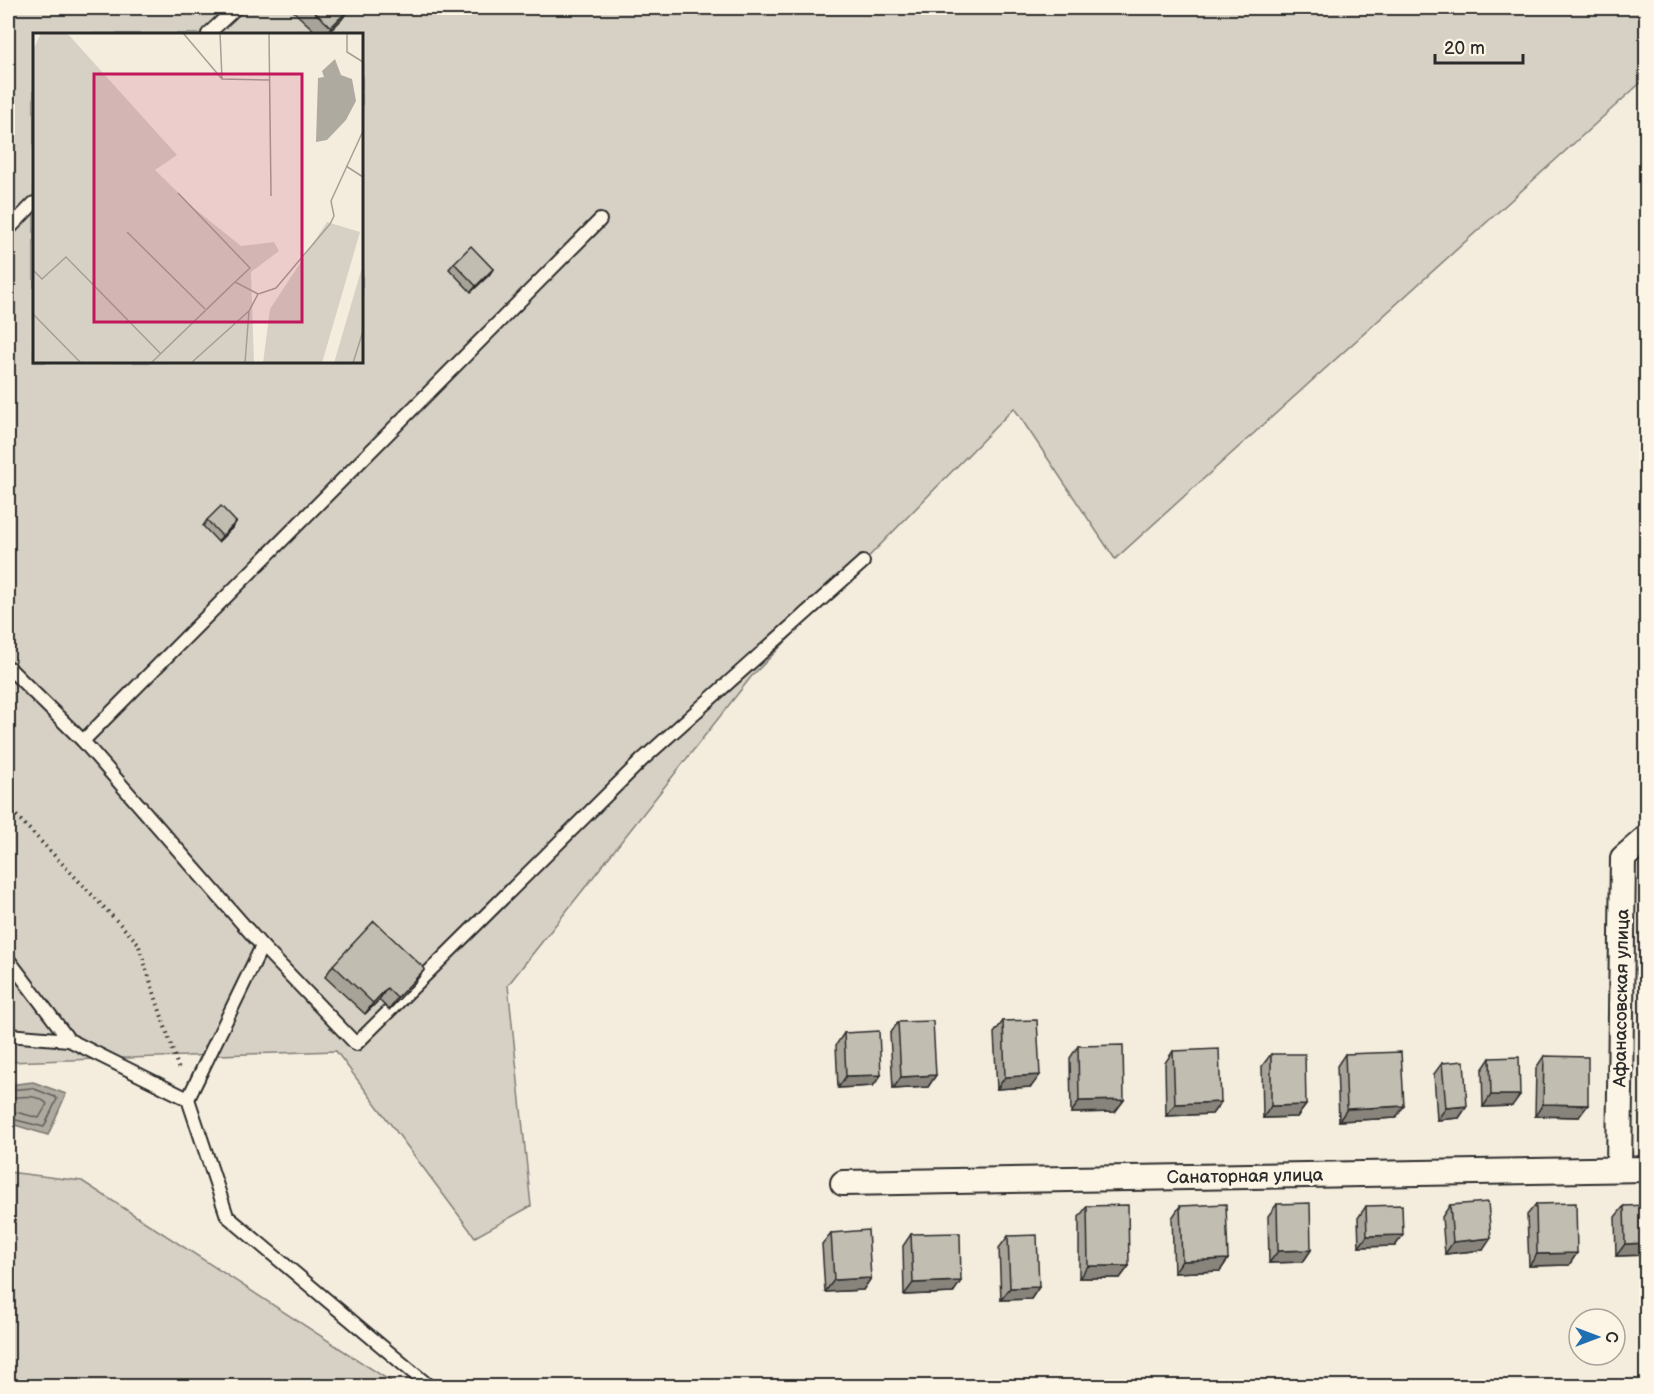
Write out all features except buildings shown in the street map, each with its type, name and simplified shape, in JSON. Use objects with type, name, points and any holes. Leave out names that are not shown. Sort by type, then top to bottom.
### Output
[{"type":"street","name":"Афанасовская улица","points":[[1619,1169],[1635,857],[1647,838]]},
{"type":"street","name":"Санаторная улица","points":[[843,1184],[1647,1170]]},
{"type":"lane","points":[[209,33],[236,8]]},
{"type":"lane","points":[[8,230],[33,204]]},
{"type":"lane","points":[[83,741],[600,220]]},
{"type":"lane","points":[[8,667],[83,741],[262,946],[356,1044],[642,760],[863,562]]},
{"type":"lane","points":[[262,946],[188,1099],[227,1216],[429,1386]]},
{"type":"lane","points":[[8,959],[69,1040]]},
{"type":"lane","points":[[8,1035],[69,1040],[188,1099]]},
{"type":"path","points":[[8,807],[138,943],[188,1099]]},
{"type":"shaded area","points":[[8,8],[1646,8],[1646,78],[1115,559],[1014,408],[751,677],[508,985],[531,1206],[475,1237],[336,1051],[8,1062]]},
{"type":"shaded area","points":[[8,1172],[82,1181],[398,1386],[8,1386]]},
{"type":"water","points":[[33,1082],[66,1094],[48,1135],[8,1123],[8,1085]]}]
